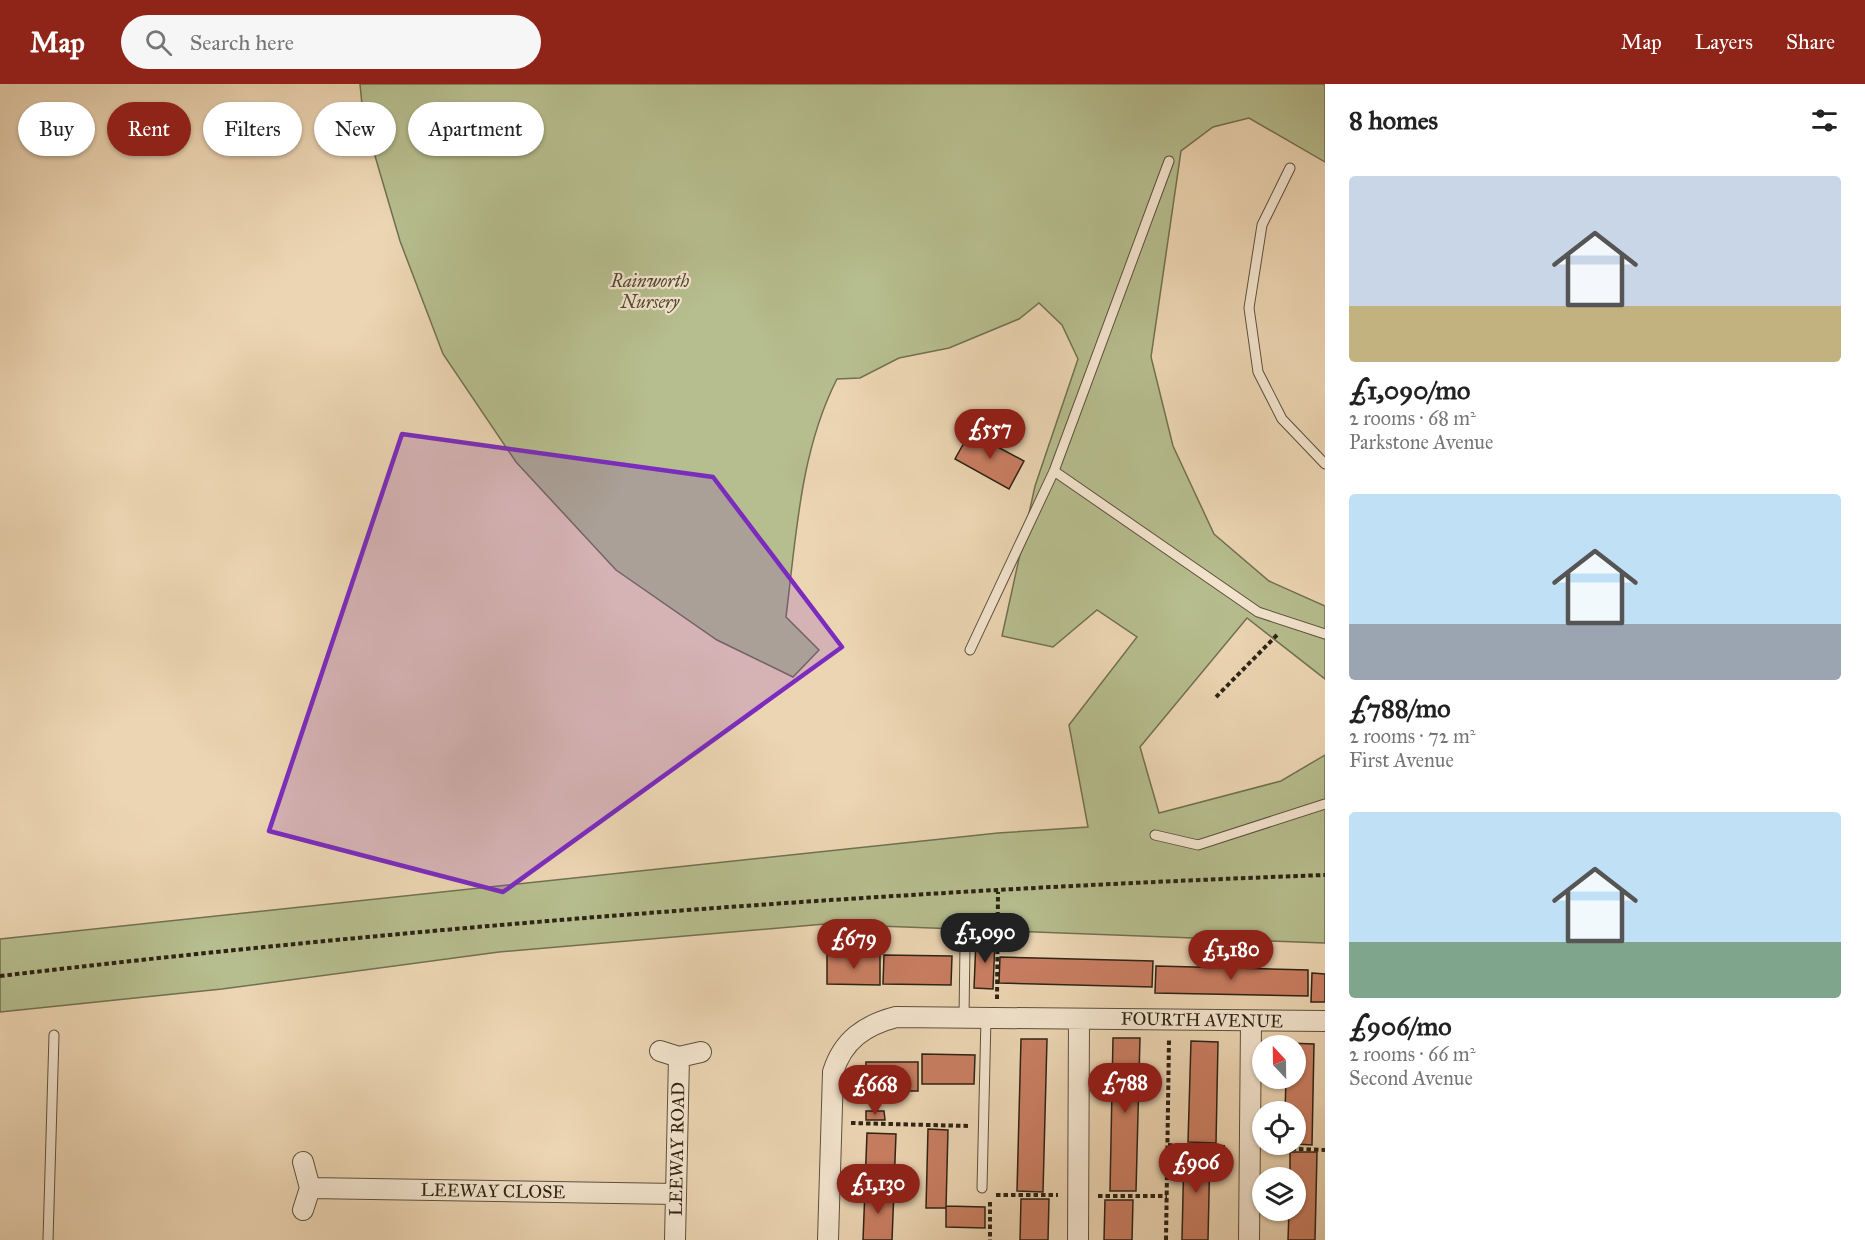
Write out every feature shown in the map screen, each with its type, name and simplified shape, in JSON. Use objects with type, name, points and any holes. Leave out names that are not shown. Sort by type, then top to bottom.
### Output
[{"type":"street","name":"FOURTH AVENUE","points":[[828,1240],[835,1066],[859,1032],[875,1023],[896,1017],[1325,1021]]},
{"type":"street","points":[[1077,1240],[1079,1019]]},
{"type":"street","points":[[1249,1240],[1251,1022]]},
{"type":"street","name":"LEEWAY ROAD","points":[[660,1051],[679,1057],[701,1052]]},
{"type":"street","name":"LEEWAY ROAD","points":[[675,1240],[679,1057]]},
{"type":"street","points":[[303,1162],[310,1188],[303,1210]]},
{"type":"street","name":"LEEWAY CLOSE","points":[[310,1188],[676,1194]]},
{"type":"lane","points":[[970,650],[1054,471],[1169,161]]},
{"type":"lane","points":[[1290,168],[1262,225],[1249,308],[1258,372],[1282,419],[1325,464]]},
{"type":"lane","points":[[1054,471],[1258,612],[1325,634]]},
{"type":"lane","points":[[1155,835],[1198,846],[1325,804]]},
{"type":"lane","points":[[964,1017],[966,945]]},
{"type":"lane","points":[[982,1188],[991,1018]]},
{"type":"lane","points":[[48,1240],[54,1035]]},
{"type":"path","points":[[1216,697],[1289,622]]},
{"type":"path","points":[[0,976],[222,950],[687,908],[1325,875]]},
{"type":"path","points":[[991,1018],[998,892]]},
{"type":"path","points":[[1166,1240],[1169,1020]]},
{"type":"path","points":[[832,1123],[984,1126]]},
{"type":"path","points":[[982,1188],[990,1195],[990,1240]]},
{"type":"highlighted area","points":[[402,434],[713,477],[842,647],[503,892],[269,831]]},
{"type":"green space","name":"Rainworth Nursery","points":[[360,84],[1325,84],[1325,162],[1249,118],[1213,127],[1181,151],[1151,357],[1173,446],[1214,534],[1269,581],[1325,606],[1325,679],[1247,618],[1140,747],[1159,813],[1281,781],[1325,755],[1325,943],[825,924],[499,952],[222,989],[0,1012],[0,939],[998,833],[1088,827],[1069,725],[1137,637],[1097,610],[1053,647],[1002,636],[1035,486],[1078,359],[1062,325],[1039,303],[1019,319],[949,348],[899,358],[860,378],[837,379],[815,435],[807,465],[801,495],[786,617],[819,650],[793,677],[717,640],[616,570],[516,462],[443,354],[400,241],[375,156],[396,156],[396,102],[362,102]]},
{"type":"building","points":[[970,432],[1024,461],[1009,489],[955,459]]},
{"type":"building","points":[[976,940],[995,940],[993,989],[974,988]]},
{"type":"building","points":[[827,955],[880,955],[880,985],[827,984]]},
{"type":"building","points":[[884,955],[952,956],[951,985],[883,984]]},
{"type":"building","points":[[1000,957],[1153,961],[1152,987],[999,983]]},
{"type":"building","points":[[1156,966],[1308,970],[1308,996],[1155,993]]},
{"type":"building","points":[[1312,973],[1325,974],[1325,1002],[1311,1002]]},
{"type":"building","points":[[1113,1038],[1140,1038],[1136,1191],[1110,1191]]},
{"type":"building","points":[[1021,1039],[1047,1039],[1043,1192],[1017,1191]]},
{"type":"building","points":[[1191,1041],[1218,1042],[1216,1143],[1188,1142]]},
{"type":"building","points":[[1306,1044],[1314,1044],[1312,1145],[1306,1145],[1306,1101],[1285,1101],[1286,1089],[1306,1089]]},
{"type":"building","points":[[922,1054],[975,1055],[974,1084],[922,1084]]},
{"type":"building","points":[[866,1062],[918,1062],[918,1091],[865,1091]]},
{"type":"building","points":[[866,1111],[884,1111],[885,1120],[866,1120]]},
{"type":"building","points":[[928,1129],[948,1130],[946,1208],[926,1208]]},
{"type":"building","points":[[867,1133],[896,1134],[894,1186],[865,1185]]},
{"type":"building","points":[[1184,1149],[1210,1149],[1208,1240],[1182,1240]]},
{"type":"building","points":[[1317,1152],[1315,1240],[1288,1240],[1289,1221],[1306,1221],[1306,1167],[1290,1167],[1290,1155]]},
{"type":"building","points":[[865,1189],[894,1190],[892,1240],[863,1240]]},
{"type":"building","points":[[1021,1199],[1049,1199],[1048,1240],[1020,1240]]},
{"type":"building","points":[[1105,1200],[1133,1200],[1132,1240],[1104,1240]]},
{"type":"building","points":[[946,1206],[985,1207],[985,1228],[946,1227]]}]
